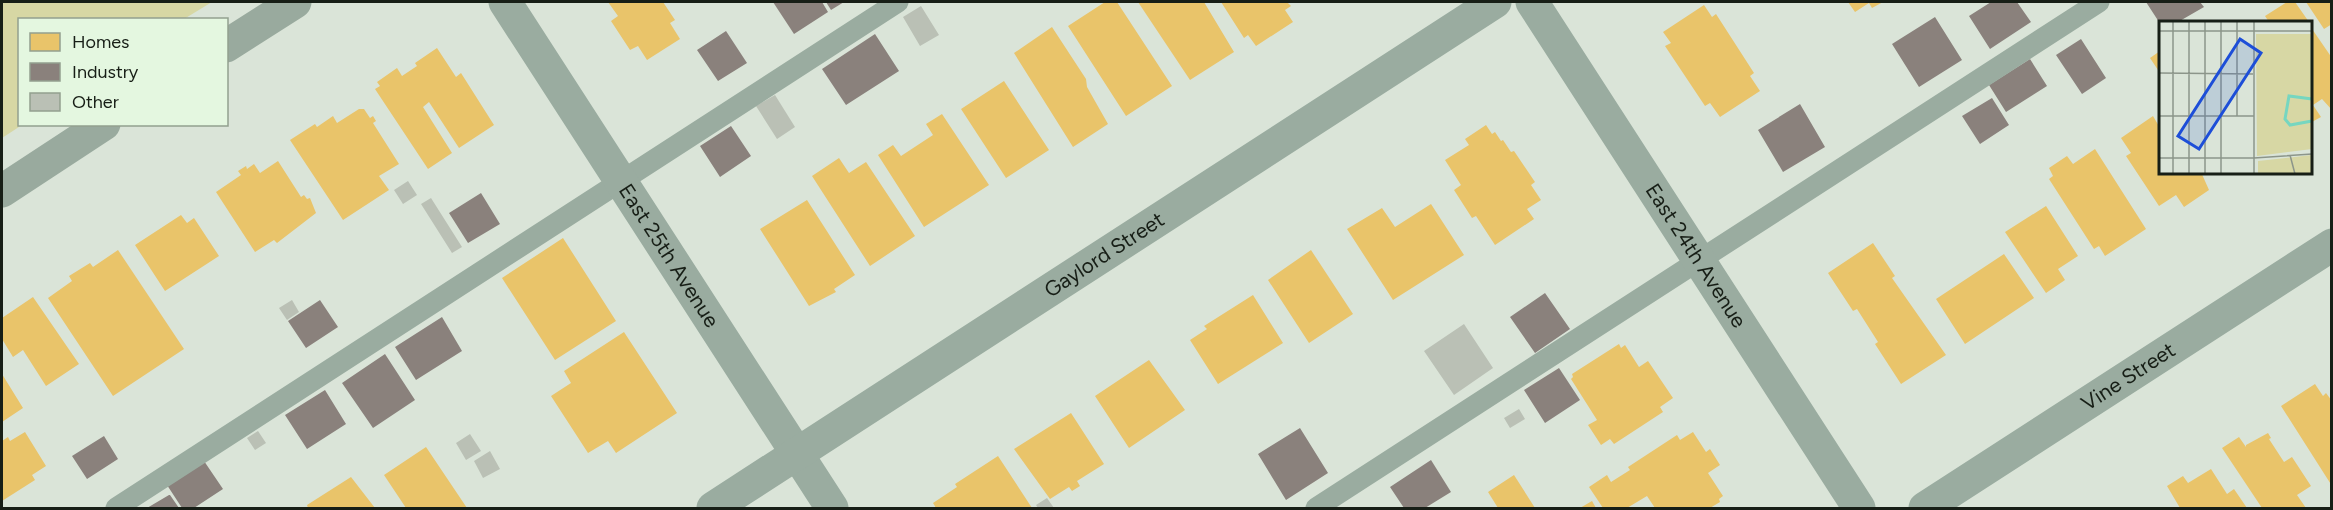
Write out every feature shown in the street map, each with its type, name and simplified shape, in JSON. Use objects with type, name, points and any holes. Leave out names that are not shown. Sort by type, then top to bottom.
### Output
[{"type":"main road","points":[[228,45],[295,2]]},
{"type":"main road","points":[[2,191],[101,126]]},
{"type":"street","name":"East 25th Avenue","points":[[505,2],[832,508]]},
{"type":"street","name":"Gaylord Street","points":[[713,508],[1496,2]]},
{"type":"street","name":"East 24th Avenue","points":[[1532,2],[1859,508]]},
{"type":"street","name":"Vine Street","points":[[1925,508],[2331,245]]},
{"type":"lane","points":[[116,508],[898,2]]},
{"type":"lane","points":[[1316,508],[2099,2]]},
{"type":"green space","points":[[2,2],[212,2],[186,18],[18,18],[18,126],[20,126],[2,138]]},
{"type":"building: Homes","points":[[608,2],[663,2],[675,20],[670,23],[680,39],[647,60],[638,46],[630,50],[611,21],[618,16]]},
{"type":"building: Homes","points":[[1105,2],[1117,2],[1172,86],[1126,116],[1068,26]]},
{"type":"building: Homes","points":[[1138,2],[1204,2],[1234,52],[1190,80]]},
{"type":"building: Homes","points":[[1221,2],[1287,2],[1291,6],[1285,10],[1293,22],[1256,46],[1248,35],[1244,38]]},
{"type":"building: Homes","points":[[1848,2],[1883,2],[1872,8],[1869,3],[1855,12]]},
{"type":"building: Homes","points":[[2287,2],[2295,2],[2308,21],[2268,21],[2265,16]]},
{"type":"building: Homes","points":[[2306,2],[2332,2],[2332,24],[2324,29]]},
{"type":"building: Homes","points":[[1704,5],[1712,17],[1716,14],[1754,73],[1750,76],[1760,91],[1720,117],[1710,103],[1705,106],[1665,46],[1671,43],[1663,32]]},
{"type":"building: Homes","points":[[1052,27],[1086,79],[1087,87],[1108,124],[1073,147],[1014,53]]},
{"type":"building: Homes","points":[[2312,29],[2332,58],[2332,110],[2322,99],[2313,105],[2321,117],[2312,122]]},
{"type":"building: Homes","points":[[437,48],[456,77],[461,73],[494,125],[459,148],[429,102],[423,107],[452,153],[428,169],[375,89],[380,86],[377,82],[397,68],[402,76],[417,66],[415,63]]},
{"type":"building: Homes","points":[[2159,52],[2159,72],[2150,58]]},
{"type":"building: Homes","points":[[1004,81],[1049,150],[1006,178],[961,109]]},
{"type":"building: Homes","points":[[359,109],[364,109],[370,118],[373,116],[376,121],[373,123],[399,164],[379,176],[389,190],[343,220],[290,140],[315,124],[317,127],[333,116],[337,123]]},
{"type":"building: Homes","points":[[942,114],[989,185],[924,227],[878,155],[893,145],[901,156],[933,135],[926,124]]},
{"type":"building: Homes","points":[[2153,116],[2159,126],[2159,174],[2202,174],[2209,190],[2184,207],[2176,195],[2159,206],[2126,156],[2131,153],[2121,138]]},
{"type":"building: Homes","points":[[1486,125],[1492,134],[1495,132],[1501,141],[1503,140],[1511,152],[1514,151],[1535,182],[1531,185],[1541,200],[1527,209],[1534,219],[1495,245],[1476,216],[1472,218],[1454,190],[1461,185],[1445,160],[1469,145],[1465,139]]},
{"type":"building: Homes","points":[[2095,149],[2146,229],[2105,256],[2099,246],[2094,249],[2049,179],[2053,176],[2049,168],[2067,156],[2073,164]]},
{"type":"building: Homes","points":[[839,158],[849,173],[866,162],[915,236],[870,266],[812,176]]},
{"type":"building: Homes","points":[[278,161],[301,197],[304,195],[307,199],[310,198],[316,213],[277,243],[274,240],[255,252],[216,192],[241,175],[238,171],[246,166],[247,169],[254,164],[260,173]]},
{"type":"building: Homes","points":[[807,200],[855,275],[834,289],[836,292],[809,306],[760,229]]},
{"type":"building: Homes","points":[[1431,204],[1464,255],[1393,300],[1347,229],[1382,208],[1395,227]]},
{"type":"building: Homes","points":[[2046,206],[2078,256],[2058,269],[2065,280],[2046,293],[2005,232]]},
{"type":"building: Homes","points":[[181,215],[187,223],[194,218],[219,256],[165,291],[135,245]]},
{"type":"building: Homes","points":[[563,238],[616,321],[555,360],[502,278]]},
{"type":"building: Homes","points":[[1873,243],[1895,276],[1892,278],[1946,355],[1901,384],[1875,344],[1878,342],[1857,309],[1853,311],[1828,273]]},
{"type":"building: Homes","points":[[118,250],[184,349],[113,396],[48,298],[72,281],[69,276],[90,263],[93,267]]},
{"type":"building: Homes","points":[[1311,250],[1353,314],[1309,343],[1268,280]]},
{"type":"building: Homes","points":[[2004,254],[2034,298],[1965,344],[1936,299]]},
{"type":"building: Homes","points":[[1253,295],[1283,343],[1218,384],[1190,340],[1207,329],[1204,326]]},
{"type":"building: Homes","points":[[33,297],[79,364],[46,386],[23,350],[13,357],[2,339],[2,318]]},
{"type":"building: Homes","points":[[624,332],[677,413],[616,453],[608,441],[588,453],[551,396],[571,383],[564,371]]},
{"type":"building: Homes","points":[[1619,344],[1621,348],[1625,345],[1639,367],[1648,361],[1673,398],[1660,407],[1663,412],[1614,444],[1610,439],[1601,445],[1588,425],[1597,420],[1571,379],[1572,374]]},
{"type":"building: Homes","points":[[1149,360],[1185,410],[1129,448],[1095,396]]},
{"type":"building: Homes","points":[[2,374],[23,408],[2,422]]},
{"type":"building: Homes","points":[[2315,384],[2323,396],[2326,393],[2332,401],[2332,486],[2281,406]]},
{"type":"building: Homes","points":[[1071,413],[1104,464],[1077,481],[1080,486],[1072,491],[1069,487],[1050,499],[1014,449]]},
{"type":"building: Homes","points":[[25,432],[46,466],[32,475],[35,480],[2,501],[2,441],[8,437],[10,441]]},
{"type":"building: Homes","points":[[1693,432],[1706,452],[1710,449],[1720,465],[1708,473],[1723,496],[1719,499],[1720,502],[1710,508],[1655,508],[1647,496],[1627,508],[1603,508],[1589,487],[1607,475],[1611,482],[1630,470],[1628,467],[1677,435],[1680,440]]},
{"type":"building: Homes","points":[[2268,433],[2271,438],[2269,439],[2284,462],[2292,457],[2311,486],[2297,495],[2306,508],[2262,508],[2222,448],[2239,437],[2246,447]]},
{"type":"building: Homes","points":[[426,447],[467,508],[406,508],[384,475]]},
{"type":"building: Homes","points":[[998,456],[1032,508],[936,508],[933,503],[957,487],[955,484]]},
{"type":"building: Homes","points":[[2211,469],[2227,494],[2234,489],[2247,508],[2180,508],[2167,486],[2183,476],[2188,483]]},
{"type":"building: Homes","points":[[1514,475],[1535,508],[1498,508],[1488,492]]},
{"type":"building: Homes","points":[[351,477],[375,508],[308,508],[307,505]]},
{"type":"building: Homes","points":[[1592,501],[1596,508],[1580,508]]},
{"type":"building: Industry","points":[[773,2],[822,2],[828,12],[794,34]]},
{"type":"building: Industry","points":[[826,2],[844,2],[831,10]]},
{"type":"building: Industry","points":[[1991,2],[2017,2],[2031,22],[1990,49],[1969,16]]},
{"type":"building: Industry","points":[[2146,2],[2200,2],[2204,7],[2180,21],[2159,22]]},
{"type":"building: Industry","points":[[1935,17],[1962,60],[1919,87],[1892,44]]},
{"type":"building: Industry","points":[[726,31],[747,63],[718,81],[697,50]]},
{"type":"building: Industry","points":[[875,34],[899,71],[846,105],[822,69]]},
{"type":"building: Industry","points":[[2081,39],[2106,78],[2082,94],[2056,55]]},
{"type":"building: Industry","points":[[2030,59],[2047,86],[2006,112],[1989,85]]},
{"type":"building: Industry","points":[[1992,98],[2009,125],[1980,144],[1962,116]]},
{"type":"building: Industry","points":[[1800,104],[1825,147],[1783,172],[1758,130]]},
{"type":"building: Industry","points":[[731,126],[751,156],[720,177],[700,146]]},
{"type":"building: Industry","points":[[481,193],[500,224],[468,243],[449,213]]},
{"type":"building: Industry","points":[[1545,293],[1570,329],[1535,353],[1510,317]]},
{"type":"building: Industry","points":[[320,300],[338,327],[306,348],[288,321]]},
{"type":"building: Industry","points":[[442,317],[462,351],[416,380],[395,347]]},
{"type":"building: Industry","points":[[385,354],[415,400],[373,428],[342,383]]},
{"type":"building: Industry","points":[[1559,368],[1580,400],[1545,423],[1524,390]]},
{"type":"building: Industry","points":[[325,390],[346,424],[307,449],[285,415]]},
{"type":"building: Industry","points":[[1300,428],[1328,473],[1286,500],[1258,454]]},
{"type":"building: Industry","points":[[104,436],[118,459],[87,479],[72,456]]},
{"type":"building: Industry","points":[[1431,460],[1451,492],[1425,508],[1404,508],[1390,487]]},
{"type":"building: Industry","points":[[204,461],[223,489],[194,508],[182,508],[167,485]]},
{"type":"building: Industry","points":[[169,495],[179,508],[147,508]]},
{"type":"building: Other","points":[[921,6],[939,35],[920,46],[903,17]]},
{"type":"building: Other","points":[[775,95],[795,127],[777,139],[756,106]]},
{"type":"building: Other","points":[[408,181],[417,195],[403,204],[394,190]]},
{"type":"building: Other","points":[[431,198],[462,247],[452,253],[421,204]]},
{"type":"building: Other","points":[[292,300],[299,312],[287,320],[279,308]]},
{"type":"building: Other","points":[[1464,324],[1493,368],[1454,395],[1424,351]]},
{"type":"building: Other","points":[[1519,409],[1525,419],[1510,428],[1504,418]]},
{"type":"building: Other","points":[[258,431],[266,443],[255,450],[247,438]]},
{"type":"building: Other","points":[[470,434],[481,451],[466,460],[456,443]]},
{"type":"building: Other","points":[[490,451],[500,469],[483,478],[474,461]]},
{"type":"building: Other","points":[[1047,498],[1054,508],[1038,508],[1036,505]]}]
